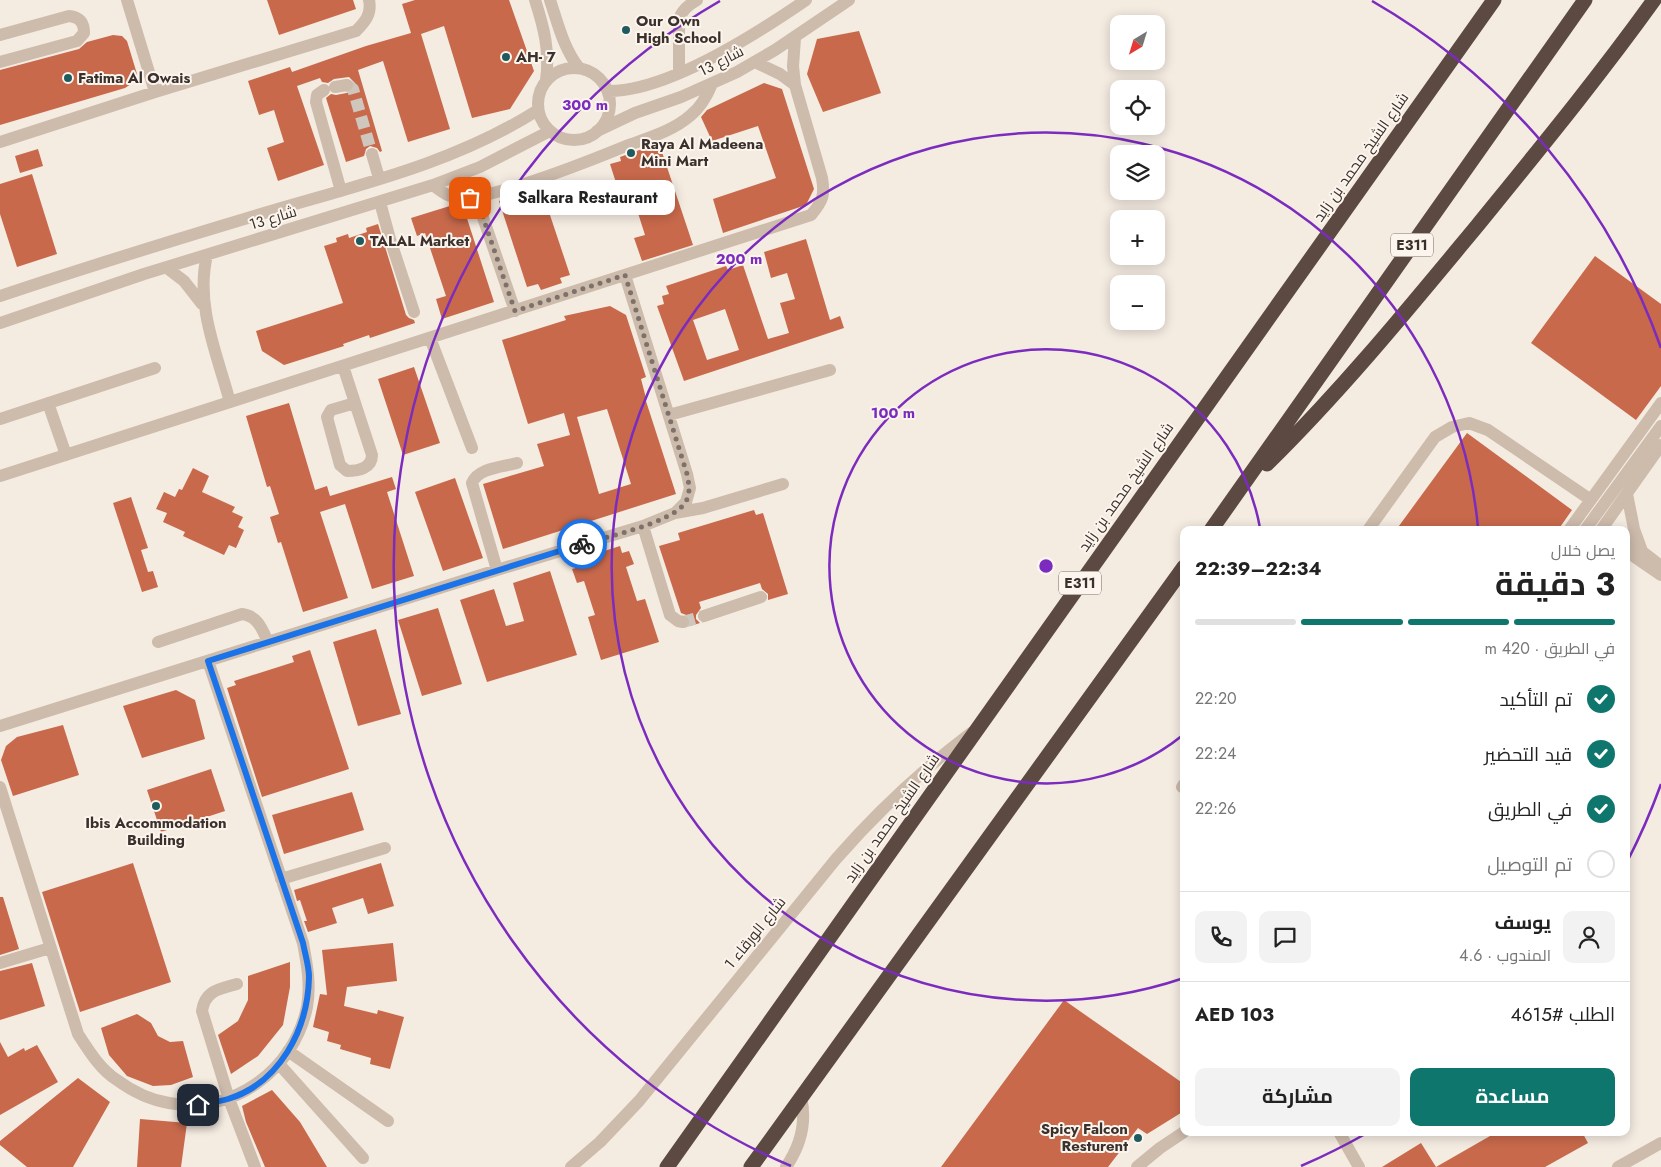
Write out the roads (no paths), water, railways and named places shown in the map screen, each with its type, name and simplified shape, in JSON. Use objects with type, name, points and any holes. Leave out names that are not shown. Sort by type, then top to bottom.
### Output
[{"type":"highway","name":"شارع الشيخ محمد بن زايد","points":[[667,1167],[1494,0]]},
{"type":"highway","name":"E311","points":[[1213,526],[1586,0]]},
{"type":"highway","points":[[1239,491],[1324,404],[1405,314],[1563,120],[1654,0]]},
{"type":"highway","points":[[750,1167],[1180,573]]},
{"type":"street","points":[[127,0],[155,92]]},
{"type":"street","points":[[0,142],[155,92],[356,31],[366,20],[370,7],[369,0]]},
{"type":"street","points":[[534,0],[546,36],[548,57],[546,80],[538,94],[540,118],[550,131],[558,136],[574,140],[582,139],[602,126],[609,113],[610,98],[604,84],[593,73],[579,68],[561,70],[546,80]]},
{"type":"street","points":[[550,0],[563,40],[579,68]]},
{"type":"street","name":"شارع 13","points":[[608,91],[625,91],[644,87],[679,73],[756,32],[806,0]]},
{"type":"street","name":"شارع 13","points":[[597,131],[635,113],[712,84],[755,62],[795,38],[849,0]]},
{"type":"street","points":[[679,73],[679,19],[690,2]]},
{"type":"street","points":[[0,36],[69,16],[81,20],[84,26],[84,33],[77,41],[0,62]]},
{"type":"street","points":[[0,476],[811,215],[820,204],[824,191],[822,178],[795,86],[793,66],[795,38]]},
{"type":"street","points":[[755,62],[780,74],[795,86]]},
{"type":"street","points":[[433,185],[444,194],[453,197],[476,197],[522,185],[662,132],[683,121],[698,109],[712,84]]},
{"type":"street","points":[[335,87],[317,95],[316,102],[341,191]]},
{"type":"street","name":"شارع 13","points":[[0,296],[137,251],[341,191],[466,150],[538,110]]},
{"type":"street","name":"شارع 13","points":[[0,323],[207,255],[433,185],[488,164],[550,131]]},
{"type":"street","points":[[372,154],[380,178]]},
{"type":"street","points":[[476,197],[515,311]]},
{"type":"street","points":[[380,202],[414,312]]},
{"type":"street","points":[[207,255],[202,282],[204,308],[230,402]]},
{"type":"street","points":[[167,268],[192,289],[204,308]]},
{"type":"street","points":[[625,275],[690,488],[686,502],[675,513]]},
{"type":"street","points":[[430,338],[472,448]]},
{"type":"street","points":[[343,366],[355,403],[372,458],[370,464],[365,467],[347,471],[340,465],[327,417],[331,410],[355,403]]},
{"type":"street","points":[[0,419],[155,368]]},
{"type":"street","points":[[668,415],[830,370]]},
{"type":"street","points":[[48,403],[66,455]]},
{"type":"street","points":[[1572,526],[1661,403]]},
{"type":"street","points":[[1371,526],[1435,437],[1452,427],[1469,423],[1488,430],[1591,500]]},
{"type":"street","points":[[1598,526],[1661,426]]},
{"type":"street","points":[[1598,526],[1627,494],[1661,445]]},
{"type":"street","points":[[497,570],[472,484],[474,477],[480,473],[517,463]]},
{"type":"street","points":[[0,726],[643,526],[675,513],[704,508],[783,484]]},
{"type":"street","points":[[1627,494],[1635,556],[1661,575]]},
{"type":"street","points":[[643,526],[670,615],[674,619],[684,622]]},
{"type":"street","points":[[1635,556],[1661,566]]},
{"type":"street","points":[[704,616],[762,597]]},
{"type":"street","points":[[158,642],[242,614],[255,619],[268,642]]},
{"type":"street","points":[[0,788],[78,1034],[94,1059],[115,1079],[140,1094],[168,1103],[198,1105],[229,1099],[255,1086],[279,1064],[297,1037],[307,1007],[309,975],[303,943],[208,661]]},
{"type":"street","name":"شارع الورقاء 1","points":[[571,1167],[600,1142],[639,1101],[861,830],[916,777],[975,730]]},
{"type":"street","points":[[281,879],[385,848]]},
{"type":"street","points":[[0,963],[50,948]]},
{"type":"street","points":[[237,984],[214,991],[207,996],[202,1011],[229,1099],[255,1167]]},
{"type":"street","points":[[288,1051],[388,1121]]},
{"type":"street","points":[[279,1064],[364,1158]]},
{"type":"street","points":[[786,1167],[799,1144],[804,1127],[804,1110],[801,1097]]},
{"type":"street","points":[[1137,1167],[1180,1135]]},
{"type":"street","points":[[1341,1136],[1358,1167]]},
{"type":"street","points":[[1618,1167],[1661,1143]]},
{"type":"tunnel","points":[[347,85],[353,89],[372,154]]},
{"type":"tunnel","points":[[683,622],[704,616]]},
{"type":"place","name":"Our Own High School","points":[[626,30]]},
{"type":"place","name":"AH- 7","points":[[506,57]]},
{"type":"place","name":"Fatima Al Owais","points":[[68,78]]},
{"type":"place","name":"Raya Al Madeena Mini Mart","points":[[631,153]]},
{"type":"place","name":"Salkara Restaurant","points":[[470,198]]},
{"type":"place","name":"TALAL Market","points":[[360,241]]},
{"type":"place","name":"Ibis Accommodation Building","points":[[156,806]]},
{"type":"place","name":"Spicy Falcon Resturent","points":[[1138,1138]]}]
